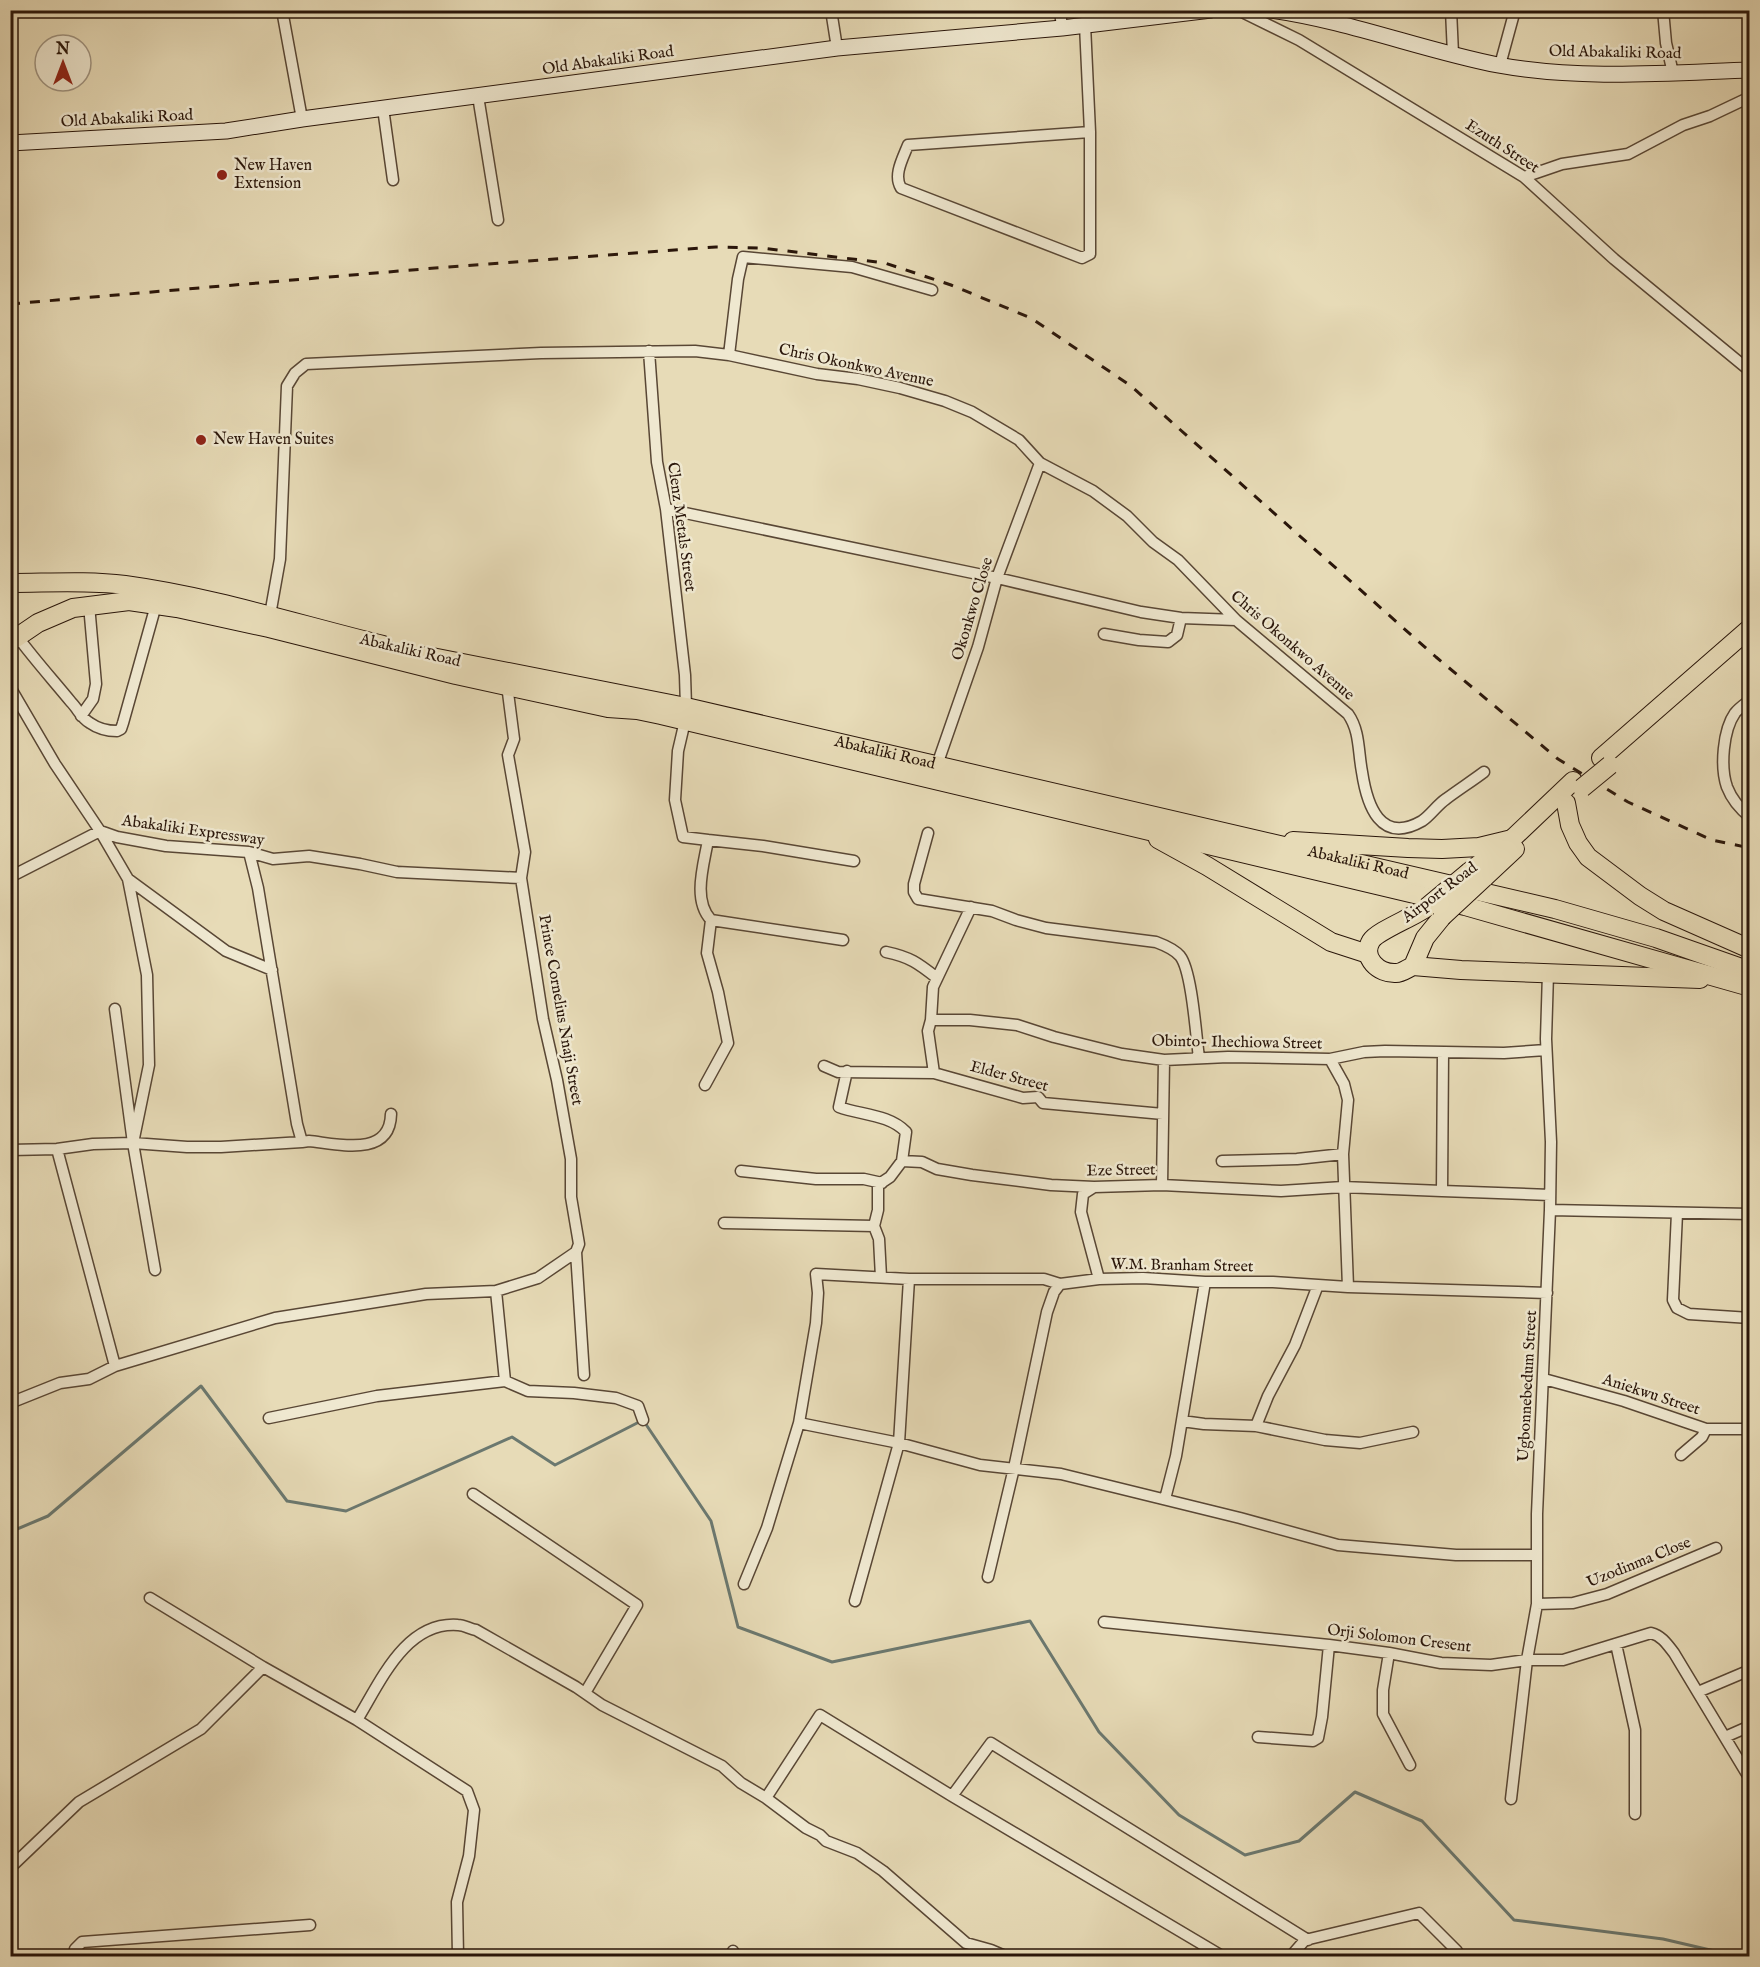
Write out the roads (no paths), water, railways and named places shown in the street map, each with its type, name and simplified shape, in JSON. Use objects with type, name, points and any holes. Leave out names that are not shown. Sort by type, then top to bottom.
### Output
[{"type":"main road","name":"Old Abakaliki Road","points":[[10,144],[226,131],[837,48],[1062,28],[1211,10]]},
{"type":"main road","name":"Old Abakaliki Road","points":[[1271,10],[1331,21],[1500,65],[1575,74],[1749,70]]},
{"type":"main road","name":"Abakaliki Road","points":[[10,583],[123,585],[270,615],[436,658],[685,714],[937,765],[1555,909],[1656,938],[1749,971]]},
{"type":"main road","name":"Abakaliki Road","points":[[14,639],[56,615],[88,605],[114,601],[156,604],[269,628],[396,661],[608,708],[685,714],[1141,829],[1466,906],[1749,987]]},
{"type":"main road","name":"Airport Road","points":[[1605,761],[1749,628]]},
{"type":"main road","name":"Airport Road","points":[[1413,966],[1425,938],[1476,875],[1512,839],[1749,644]]},
{"type":"main road","name":"Airport Road","points":[[1368,954],[1370,942],[1378,933],[1408,920],[1476,875],[1566,803],[1577,784]]},
{"type":"main road","points":[[1566,803],[1570,825],[1578,843],[1588,857],[1664,911],[1749,949]]},
{"type":"main road","points":[[1141,829],[1207,866],[1331,942],[1368,954],[1373,965],[1384,972],[1398,973],[1413,966],[1548,974],[1728,980]]},
{"type":"main road","points":[[1243,838],[1442,849],[1479,847],[1512,839]]},
{"type":"street","points":[[282,10],[302,119]]},
{"type":"street","points":[[831,10],[837,48]]},
{"type":"street","points":[[1060,10],[1062,28]]},
{"type":"street","name":"Ezuth Street","points":[[1238,10],[1299,40],[1524,177],[1614,259],[1749,370]]},
{"type":"street","points":[[1451,10],[1453,54]]},
{"type":"street","points":[[1500,65],[1515,10]]},
{"type":"street","points":[[1663,10],[1666,43],[1673,73]]},
{"type":"street","points":[[1084,25],[1090,132],[1090,254],[1082,258],[901,188],[898,183],[900,166],[908,145],[1090,132]]},
{"type":"street","points":[[478,96],[498,220]]},
{"type":"street","points":[[1524,177],[1562,164],[1628,154],[1683,125],[1710,116],[1749,98]]},
{"type":"street","points":[[383,108],[393,180]]},
{"type":"street","points":[[729,355],[738,279],[743,257],[852,267],[932,290]]},
{"type":"street","name":"Clenz Metals Street","points":[[649,351],[657,462],[666,509],[685,675],[685,714],[678,751],[675,800],[683,837],[708,840]]},
{"type":"street","name":"Chris Okonkwo Avenue","points":[[270,615],[280,559],[287,386],[295,373],[306,364],[541,353],[695,351],[729,355],[818,374],[900,387],[945,401],[972,412],[1019,440],[1040,463],[1093,491],[1127,516],[1153,542],[1178,560],[1236,620],[1348,714],[1355,724],[1361,771],[1370,804],[1376,817],[1388,826],[1406,827],[1423,820],[1444,800],[1484,772]]},
{"type":"street","name":"Okonkwo Close","points":[[937,765],[978,647],[997,578],[1040,463]]},
{"type":"street","points":[[666,509],[997,578],[1141,612],[1181,618],[1236,620]]},
{"type":"street","points":[[14,639],[73,704],[81,716],[89,723],[113,731],[121,729],[156,604]]},
{"type":"street","points":[[81,716],[93,699],[96,684],[88,605]]},
{"type":"street","points":[[1104,634],[1168,642],[1177,635],[1181,618]]},
{"type":"street","name":"Prince Cornelius Nnaji Street","points":[[507,685],[514,739],[508,755],[525,852],[521,878],[543,1019],[557,1080],[569,1150],[571,1197],[579,1244],[576,1252],[584,1375]]},
{"type":"street","name":"Abakaliki Expressway","points":[[10,687],[55,764],[100,831],[117,837],[166,846],[249,852],[273,859],[309,856],[397,872],[521,878]]},
{"type":"street","points":[[1749,700],[1736,712],[1726,734],[1723,757],[1726,786],[1737,807],[1749,817]]},
{"type":"street","points":[[10,877],[100,831],[128,879],[147,975],[149,1065],[133,1143]]},
{"type":"street","points":[[928,833],[914,884],[914,892],[918,899],[992,911],[1046,928],[1156,942],[1180,956],[1185,967],[1199,1058]]},
{"type":"street","points":[[843,940],[711,920],[704,911],[701,882],[708,840],[763,846],[854,861]]},
{"type":"street","points":[[249,852],[258,888],[297,1124],[302,1142]]},
{"type":"street","points":[[128,879],[226,951],[272,970]]},
{"type":"street","points":[[934,1073],[928,1031],[933,987],[971,907]]},
{"type":"street","points":[[705,1085],[728,1043],[718,992],[707,953],[711,920]]},
{"type":"street","points":[[886,952],[916,960],[937,978]]},
{"type":"street","name":"Ugbonnebedum Street","points":[[1511,1799],[1527,1660],[1537,1604],[1536,1555],[1550,1210],[1551,1142],[1546,1050],[1548,974]]},
{"type":"street","points":[[115,1009],[133,1143],[155,1270]]},
{"type":"street","name":"Obinto- Ihechiowa Street","points":[[931,1020],[970,1020],[1017,1025],[1122,1054],[1164,1060],[1257,1057],[1330,1059],[1364,1052],[1504,1053],[1546,1050]]},
{"type":"street","points":[[1442,1191],[1443,1052]]},
{"type":"street","points":[[1330,1059],[1344,1084],[1348,1100],[1343,1154],[1348,1287]]},
{"type":"street","points":[[1162,1185],[1164,1060]]},
{"type":"street","name":"Elder Street","points":[[824,1066],[838,1072],[934,1073],[1023,1098],[1038,1097],[1043,1103],[1163,1114]]},
{"type":"street","points":[[847,1071],[839,1107],[855,1113],[879,1117],[901,1127],[906,1132],[902,1161],[890,1177],[878,1185],[878,1210],[874,1226],[879,1239],[881,1277]]},
{"type":"street","points":[[10,1150],[133,1143],[199,1147],[309,1141],[353,1146],[375,1142],[386,1135],[391,1126],[392,1114]]},
{"type":"street","points":[[57,1149],[115,1366]]},
{"type":"street","points":[[1222,1161],[1297,1159],[1343,1154]]},
{"type":"street","name":"Eze Street","points":[[902,1161],[922,1162],[937,1169],[972,1175],[1051,1185],[1094,1187],[1162,1185],[1281,1191],[1343,1187],[1550,1195]]},
{"type":"street","points":[[741,1171],[816,1179],[864,1179],[882,1183]]},
{"type":"street","points":[[1094,1187],[1083,1194],[1081,1212],[1098,1279]]},
{"type":"street","points":[[1550,1210],[1749,1214]]},
{"type":"street","points":[[1677,1213],[1673,1300],[1677,1308],[1689,1314],[1749,1318]]},
{"type":"street","points":[[724,1223],[874,1226]]},
{"type":"street","points":[[11,1402],[60,1383],[89,1379],[115,1366],[275,1318],[426,1294],[496,1291],[538,1278],[576,1252]]},
{"type":"street","name":"W.M. Branham Street","points":[[800,1423],[816,1323],[818,1293],[816,1275],[909,1279],[1044,1279],[1060,1284],[1098,1279],[1143,1278],[1547,1293]]},
{"type":"street","points":[[855,1600],[899,1443],[909,1279]]},
{"type":"street","points":[[1165,1499],[1182,1421],[1205,1282]]},
{"type":"street","points":[[988,1577],[1047,1312],[1054,1292],[1060,1284]]},
{"type":"street","points":[[1256,1426],[1268,1396],[1295,1345],[1318,1285]]},
{"type":"street","points":[[496,1291],[505,1381]]},
{"type":"street","name":"Aniekwu Street","points":[[1544,1379],[1624,1401],[1706,1429],[1749,1429]]},
{"type":"street","points":[[269,1418],[377,1396],[505,1381],[528,1391],[616,1398],[638,1406],[643,1420]]},
{"type":"street","points":[[1182,1421],[1256,1426],[1304,1436],[1360,1443],[1413,1432]]},
{"type":"street","points":[[744,1584],[767,1528],[800,1423],[899,1443],[980,1465],[1061,1474],[1338,1545],[1455,1555],[1536,1555]]},
{"type":"street","points":[[1682,1455],[1702,1437],[1706,1429]]},
{"type":"street","points":[[473,1494],[636,1605],[585,1693]]},
{"type":"street","name":"Uzodinma Close","points":[[1537,1604],[1573,1603],[1607,1594],[1716,1548]]},
{"type":"street","points":[[150,1598],[357,1720],[467,1791],[474,1810],[469,1856],[457,1902],[458,1956]]},
{"type":"street","name":"Orji Solomon Cresent","points":[[1104,1622],[1329,1645],[1441,1663],[1491,1665],[1527,1660],[1563,1660],[1645,1634],[1658,1635],[1674,1653],[1749,1779]]},
{"type":"street","points":[[357,1720],[394,1660],[427,1629],[458,1625],[476,1630],[602,1705],[722,1766],[741,1783],[826,1841],[857,1853],[883,1871],[966,1943],[1005,1956]]},
{"type":"street","points":[[1616,1644],[1635,1730],[1635,1814]]},
{"type":"street","points":[[1258,1737],[1313,1741],[1318,1738],[1329,1645]]},
{"type":"street","points":[[1389,1653],[1383,1690],[1383,1714],[1410,1765]]},
{"type":"street","points":[[10,1868],[79,1802],[201,1729],[263,1666]]},
{"type":"street","points":[[1698,1692],[1749,1670]]},
{"type":"street","points":[[766,1798],[820,1715],[1222,1956]]},
{"type":"street","points":[[1725,1737],[1749,1726]]},
{"type":"street","points":[[952,1796],[991,1743],[1308,1940]]},
{"type":"street","points":[[1291,1956],[1308,1940],[1419,1913],[1457,1951]]},
{"type":"street","points":[[74,1956],[75,1949],[82,1942],[310,1924]]},
{"type":"waterway","points":[[10,1532],[48,1516],[201,1386],[287,1501],[346,1511],[512,1437],[555,1465],[643,1420],[711,1521],[738,1627],[832,1662],[1030,1621],[1099,1732],[1179,1815],[1245,1855],[1299,1841],[1355,1792],[1422,1821],[1514,1920],[1663,1939],[1736,1956]]},
{"type":"railway","points":[[10,304],[716,247],[762,248],[885,263],[951,285],[1031,318],[1131,386],[1436,657],[1558,759],[1628,802],[1712,840],[1750,848]]},
{"type":"place","name":"New Haven Extension","points":[[222,175]]},
{"type":"place","name":"New Haven Suites","points":[[201,440]]}]
